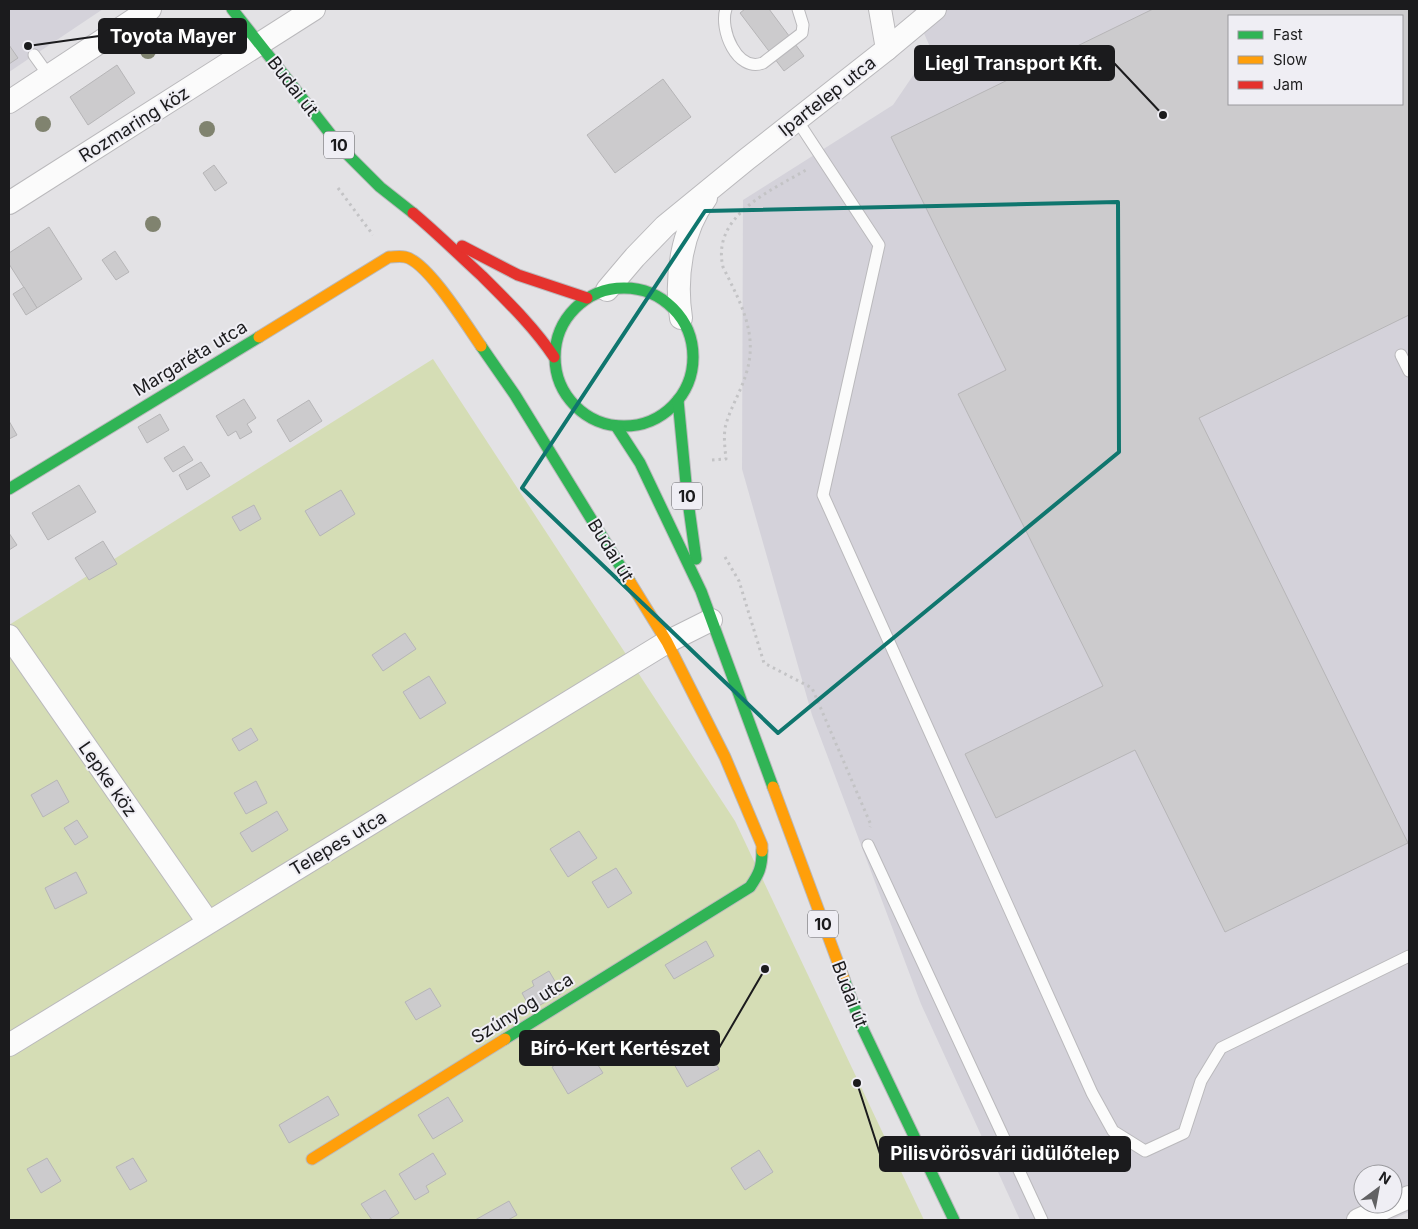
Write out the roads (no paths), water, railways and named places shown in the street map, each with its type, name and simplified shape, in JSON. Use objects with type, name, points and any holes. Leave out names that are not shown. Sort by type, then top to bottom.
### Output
[{"type":"main road","name":"Budai út","points":[[232,9],[343,150],[380,187],[435,231]]},
{"type":"main road","name":"10","points":[[435,231],[518,275],[587,298]]},
{"type":"main road","name":"10","points":[[435,231],[516,310],[542,339],[554,357]]},
{"type":"main road","name":"Budai út","points":[[389,257],[406,257],[422,267],[455,308],[515,395],[667,642],[726,757],[762,845],[762,862],[759,873],[750,887]]},
{"type":"main road","name":"Margaréta utca","points":[[9,489],[389,257]]},
{"type":"main road","name":"10","points":[[624,288],[640,290],[656,296],[670,306],[681,318],[689,334],[693,351],[692,369],[687,386],[678,400],[661,416],[639,425],[616,426],[592,419],[572,404],[559,382],[554,357],[560,330],[567,317],[587,298],[608,290],[624,288]]},
{"type":"main road","name":"10","points":[[678,400],[687,494],[701,591]]},
{"type":"main road","name":"10","points":[[616,426],[629,444],[648,478],[701,591]]},
{"type":"main road","name":"Budai út","points":[[701,591],[861,1025],[947,1218]]},
{"type":"main road","name":"Szúnyog utca","points":[[312,1159],[750,887]]},
{"type":"street","points":[[9,102],[150,9]]},
{"type":"street","name":"Budai út","points":[[260,44],[314,9]]},
{"type":"street","points":[[880,9],[887,49]]},
{"type":"street","name":"Ipartelep utca","points":[[718,183],[935,9]]},
{"type":"street","name":"Rozmaring köz","points":[[9,203],[260,44]]},
{"type":"street","points":[[608,290],[664,226],[718,183]]},
{"type":"street","points":[[681,318],[678,300],[681,252],[702,203],[718,183]]},
{"type":"street","name":"Telepes utca","points":[[9,1045],[667,642],[711,620]]},
{"type":"street","name":"Lepke köz","points":[[9,636],[208,922]]},
{"type":"street","points":[[1358,1220],[1409,1197]]},
{"type":"lane","points":[[726,9],[724,20],[727,39],[744,61],[756,66],[763,63],[802,33],[803,25],[798,9]]},
{"type":"lane","points":[[34,55],[48,76]]},
{"type":"lane","points":[[797,120],[879,245],[823,495],[1092,1093],[1113,1131],[1146,1151],[1184,1132],[1201,1081],[1221,1048],[1409,956]]},
{"type":"lane","points":[[1401,355],[1409,372]]},
{"type":"lane","points":[[868,845],[1042,1220]]},
{"type":"place","name":"Toyota Mayer","points":[[28,46]]},
{"type":"place","name":"Liegl Transport Kft.","points":[[1163,115]]},
{"type":"place","name":"Bíró-Kert Kertészet","points":[[765,969]]},
{"type":"place","name":"Pilisvörösvári üdülőtelep","points":[[857,1083]]}]
